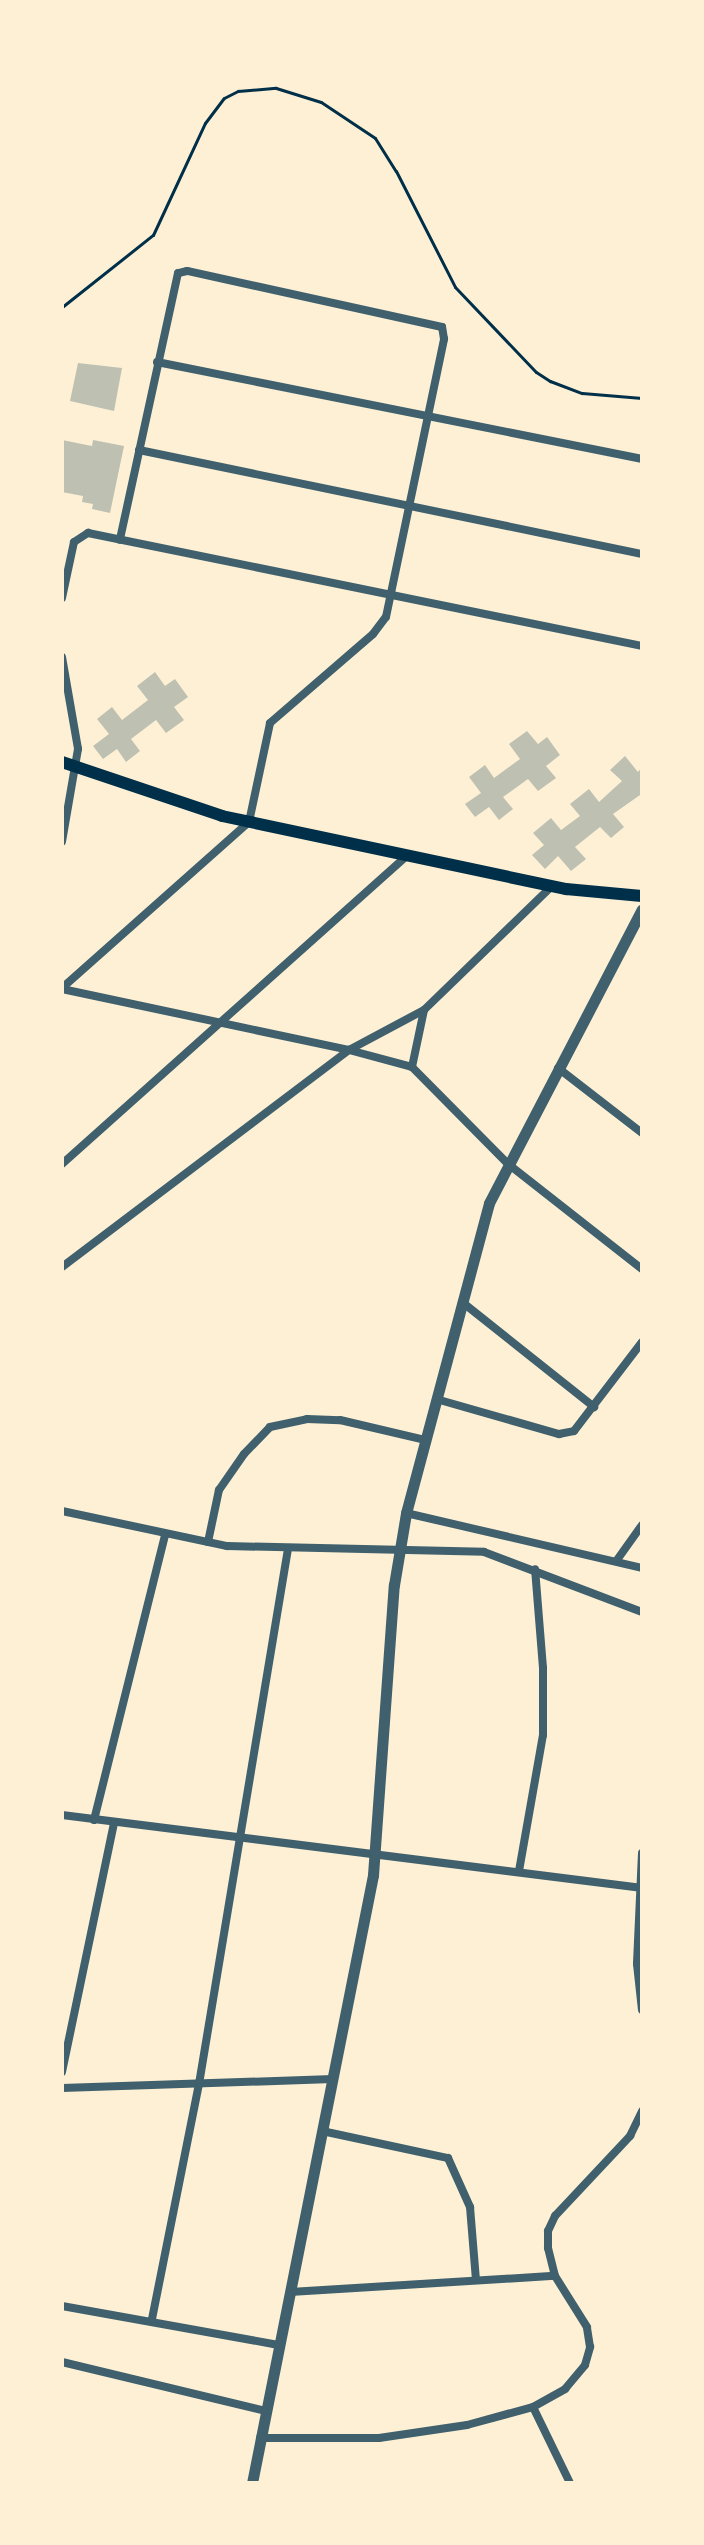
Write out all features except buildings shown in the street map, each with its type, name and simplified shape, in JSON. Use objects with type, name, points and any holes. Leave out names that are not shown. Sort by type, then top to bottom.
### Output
[{"type":"main road","points":[[62,762],[186,806],[249,822],[552,886],[642,896]]},
{"type":"street","points":[[62,988],[249,822],[270,723],[373,634],[386,617],[444,339],[442,327],[187,271],[178,273],[120,540]]},
{"type":"street","points":[[157,362],[642,459]]},
{"type":"street","points":[[139,450],[642,554]]},
{"type":"street","points":[[62,598],[77,537],[88,533],[642,646]]},
{"type":"street","points":[[62,657],[77,740],[77,766],[62,842]]},
{"type":"street","points":[[62,1164],[407,855]]},
{"type":"street","points":[[62,1267],[349,1050],[424,1010],[552,886]]},
{"type":"street","points":[[252,2483],[375,1853],[399,1549],[406,1513],[483,1219],[508,1164],[642,909]]},
{"type":"street","points":[[62,988],[349,1050],[412,1067],[508,1164],[642,1269]]},
{"type":"street","points":[[412,1067],[424,1010]]},
{"type":"street","points":[[558,1068],[642,1133]]},
{"type":"street","points":[[462,1302],[594,1407]]},
{"type":"street","points":[[436,1399],[559,1434],[574,1431],[642,1342]]},
{"type":"street","points":[[208,1542],[219,1490],[244,1454],[270,1427],[307,1419],[340,1420],[425,1440]]},
{"type":"street","points":[[62,1511],[165,1536],[208,1542],[288,1549],[484,1552],[642,1612]]},
{"type":"street","points":[[406,1513],[642,1568]]},
{"type":"street","points":[[617,1560],[642,1525]]},
{"type":"street","points":[[94,1820],[165,1536]]},
{"type":"street","points":[[152,2319],[199,2084],[288,1549]]},
{"type":"street","points":[[519,1871],[543,1735],[543,1668],[535,1569]]},
{"type":"street","points":[[62,1815],[640,1888]]},
{"type":"street","points":[[62,2072],[114,1823]]},
{"type":"street","points":[[642,1853],[637,1964],[642,2010]]},
{"type":"street","points":[[62,2088],[333,2079]]},
{"type":"street","points":[[260,2438],[379,2438],[467,2425],[533,2407],[565,2389],[585,2365],[590,2347],[587,2327],[555,2276],[548,2248],[548,2231],[555,2216],[630,2136],[642,2111]]},
{"type":"street","points":[[322,2131],[448,2158],[470,2207],[476,2280]]},
{"type":"street","points":[[290,2292],[555,2276]]},
{"type":"street","points":[[62,2306],[152,2319],[279,2345]]},
{"type":"street","points":[[62,2362],[266,2411]]},
{"type":"street","points":[[533,2407],[570,2483]]},
{"type":"path","points":[[62,307],[153,235],[205,123],[224,98],[256,87],[276,88],[321,102],[375,138],[396,171],[455,287],[536,372],[582,393],[642,398]]},
{"type":"path","points":[[635,398],[642,404]]}]
